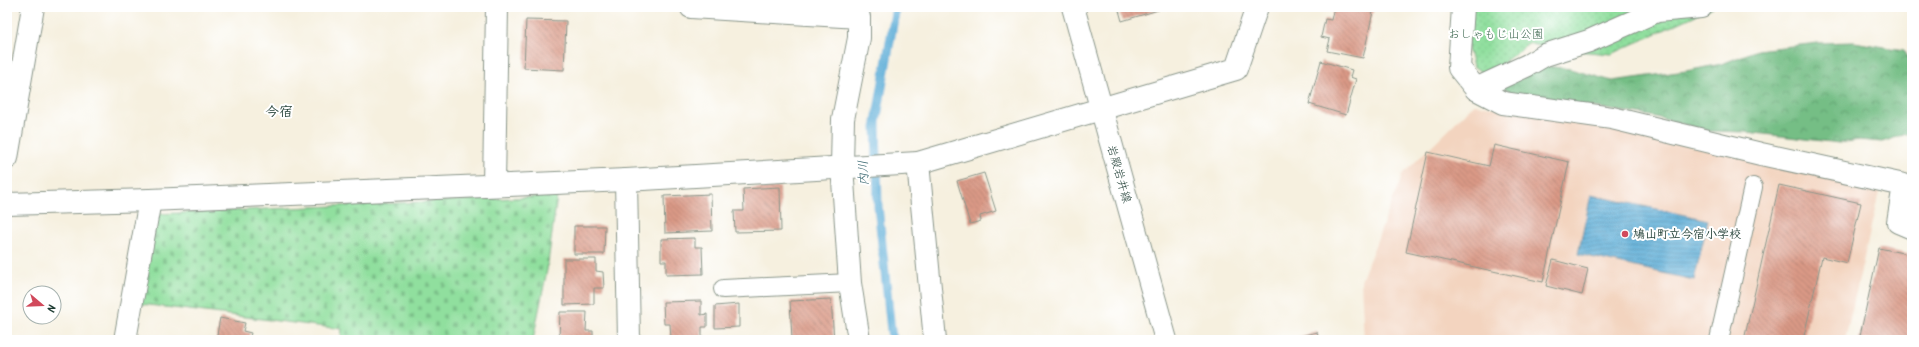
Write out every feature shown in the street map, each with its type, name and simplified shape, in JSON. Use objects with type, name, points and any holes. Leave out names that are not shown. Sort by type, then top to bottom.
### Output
[{"type":"street","points":[[7,158],[33,7]]},
{"type":"street","points":[[494,185],[497,7]]},
{"type":"street","points":[[691,7],[859,17],[859,38],[843,118],[842,166],[850,283],[859,340]]},
{"type":"street","name":"岩殿岩井線","points":[[1073,7],[1166,340]]},
{"type":"street","points":[[7,204],[150,200],[626,180],[842,166],[918,163],[1236,69],[1257,7]]},
{"type":"street","points":[[1463,7],[1459,68],[1476,89],[1503,103],[1612,118],[1761,154],[1904,185],[1898,222],[1912,228]]},
{"type":"street","points":[[1476,89],[1528,65],[1545,55],[1589,41],[1657,11],[1701,7]]},
{"type":"street","points":[[918,163],[935,340]]},
{"type":"street","points":[[626,180],[629,340]]},
{"type":"street","points":[[125,340],[150,200]]},
{"type":"lane","points":[[1719,340],[1753,187]]},
{"type":"lane","points":[[723,289],[850,283]]},
{"type":"shaded area","name":"鳩山町立今宿小学校","points":[[1474,104],[1608,127],[1880,188],[1845,340],[1364,340],[1361,281],[1403,174]]},
{"type":"green space","name":"おしゃもじ山公園","points":[[1472,7],[1713,7],[1612,54],[1552,49],[1528,43],[1487,76],[1473,66],[1468,48]]},
{"type":"green space","points":[[1853,42],[1904,50],[1912,65],[1912,132],[1882,142],[1859,140],[1839,143],[1747,132],[1709,131],[1652,116],[1515,95],[1503,87],[1546,66],[1570,69],[1612,81],[1686,71],[1722,64],[1757,50],[1818,43]]},
{"type":"green space","points":[[557,196],[547,270],[533,340],[341,340],[342,329],[141,304],[156,214]]},
{"type":"water","points":[[1591,195],[1708,220],[1694,280],[1578,254]]},
{"type":"building","points":[[1118,7],[1168,7],[1122,21]]},
{"type":"building","points":[[1334,7],[1374,7],[1363,58],[1327,51],[1330,39],[1321,37],[1325,19],[1331,20]]},
{"type":"building","points":[[526,20],[566,21],[564,70],[524,68]]},
{"type":"building","points":[[1321,61],[1352,70],[1350,77],[1356,79],[1346,115],[1309,104]]},
{"type":"building","points":[[1494,145],[1569,162],[1543,282],[1406,252],[1428,152],[1489,166]]},
{"type":"building","points":[[984,173],[996,211],[980,216],[981,221],[970,224],[957,181]]},
{"type":"building","points":[[1779,185],[1861,203],[1847,263],[1822,257],[1804,336],[1805,340],[1744,340]]},
{"type":"building","points":[[780,187],[781,231],[735,232],[734,211],[744,211],[743,189]]},
{"type":"building","points":[[711,194],[712,231],[665,233],[664,196]]},
{"type":"building","points":[[574,226],[605,226],[604,254],[574,254]]},
{"type":"building","points":[[695,238],[695,247],[702,247],[703,274],[666,275],[666,261],[661,261],[661,239]]},
{"type":"building","points":[[1879,248],[1912,255],[1912,340],[1859,340]]},
{"type":"building","points":[[564,259],[596,259],[596,271],[603,272],[604,288],[594,288],[594,304],[564,305]]},
{"type":"building","points":[[1553,260],[1588,269],[1582,295],[1546,286]]},
{"type":"building","points":[[831,299],[834,340],[792,340],[790,301]]},
{"type":"building","points":[[701,301],[701,315],[707,314],[707,327],[702,327],[702,338],[671,339],[670,324],[664,324],[663,302]]},
{"type":"building","points":[[739,304],[739,327],[715,328],[715,306]]},
{"type":"building","points":[[560,312],[587,312],[586,331],[593,331],[593,340],[559,340]]},
{"type":"building","points":[[220,318],[245,323],[243,331],[251,333],[249,340],[216,340]]},
{"type":"building","points":[[1317,332],[1319,340],[1289,340],[1289,339]]},
{"type":"waterway","name":"内川","points":[[892,340],[878,206],[876,122],[896,7]]},
{"type":"place","name":"鳩山町立今宿小学校","points":[[1625,234]]},
{"type":"district","name":"今宿","points":[[279,112]]}]
